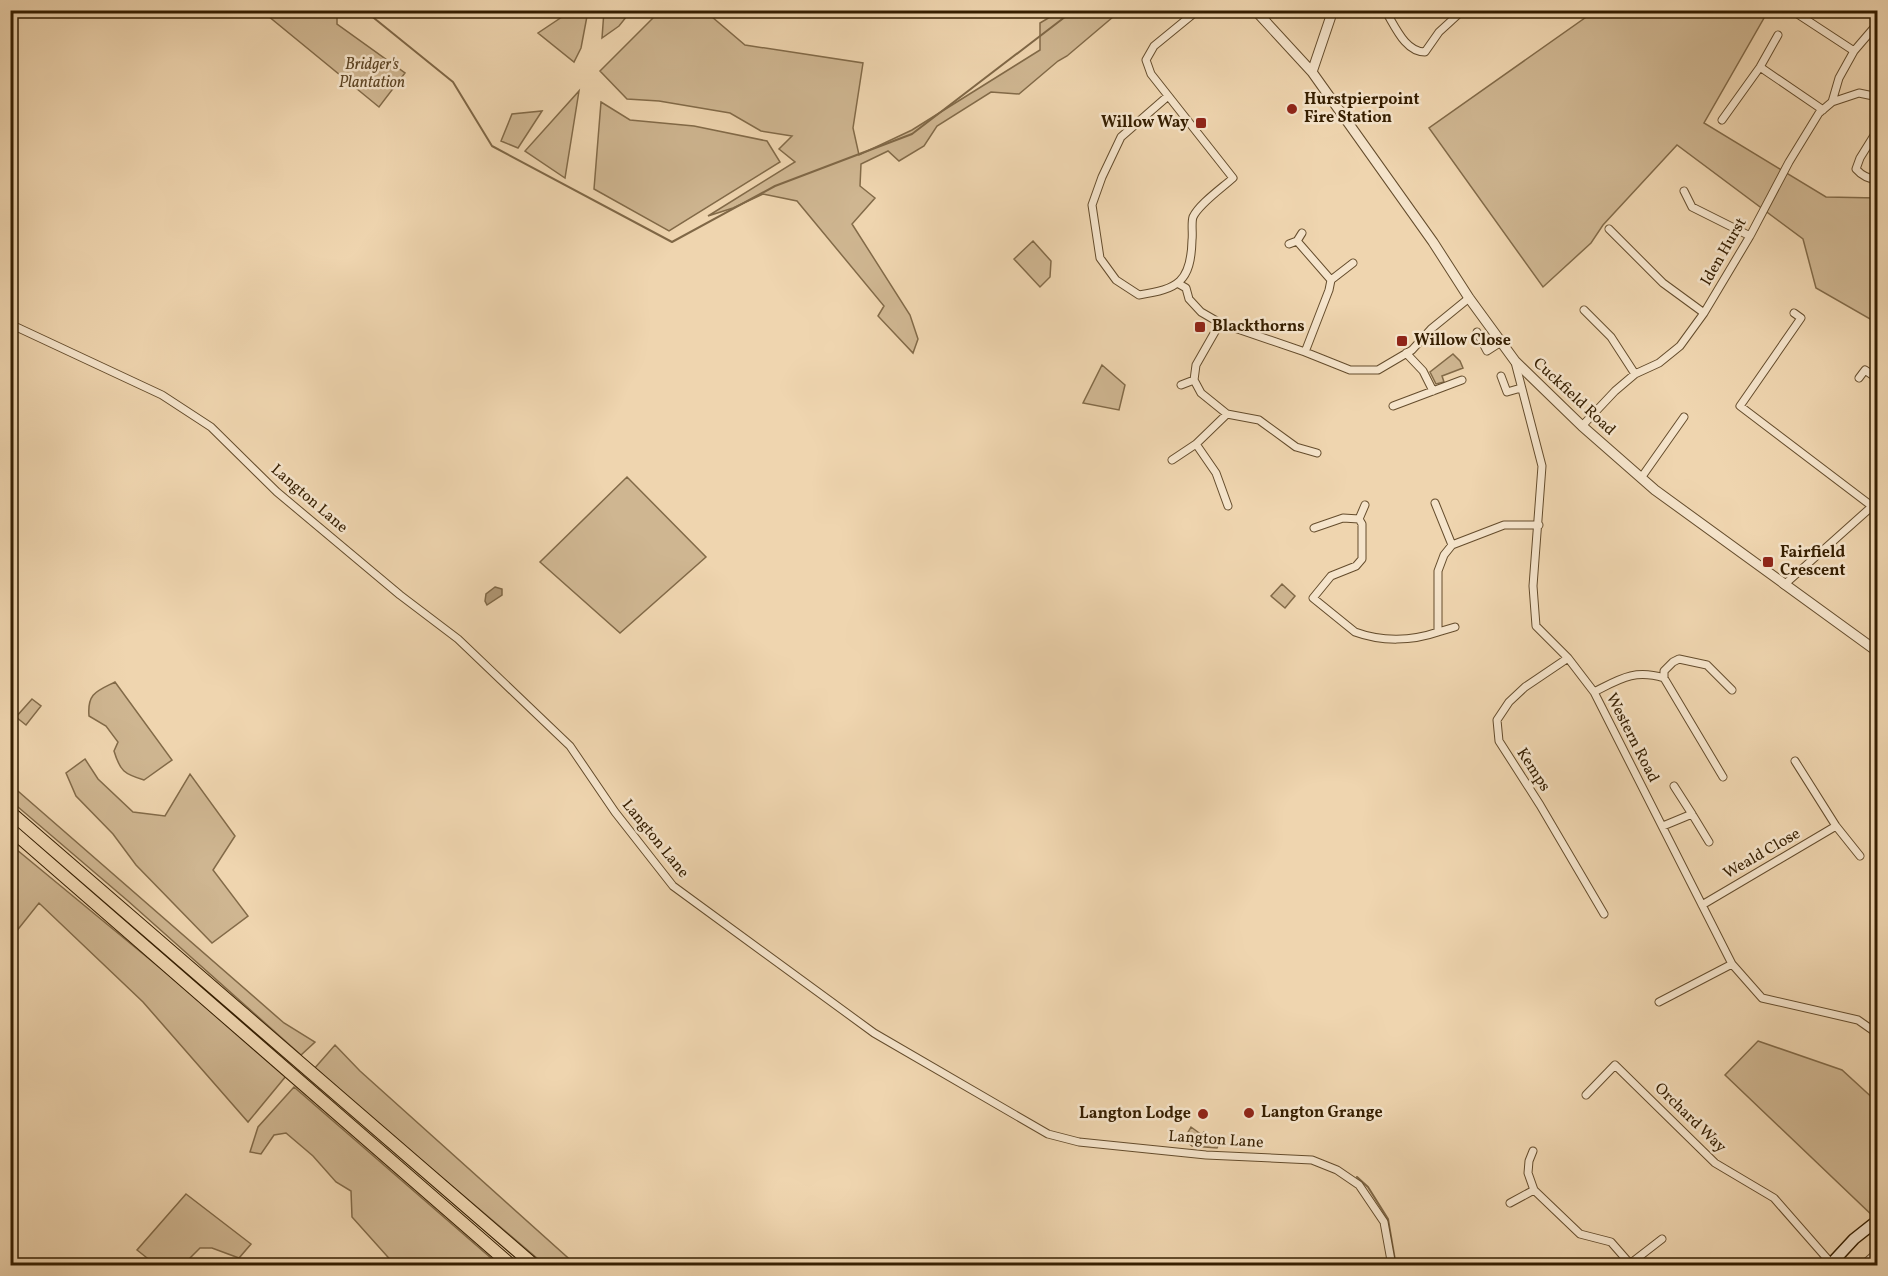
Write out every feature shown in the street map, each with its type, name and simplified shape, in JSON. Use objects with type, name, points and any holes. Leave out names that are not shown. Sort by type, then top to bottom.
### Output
[{"type":"highway","points":[[10,812],[535,1266]]},
{"type":"highway","points":[[10,829],[513,1266]]},
{"type":"main road","points":[[1830,1264],[1854,1239],[1878,1220]]},
{"type":"street","points":[[1168,96],[1121,137],[1092,205],[1100,258],[1116,280],[1139,295],[1160,292],[1179,284],[1186,274],[1192,257],[1192,218],[1233,178],[1151,74],[1146,60],[1154,46],[1198,10]]},
{"type":"street","points":[[1311,72],[1333,10]]},
{"type":"street","points":[[1385,10],[1408,45],[1417,52],[1425,52],[1439,32],[1463,10]]},
{"type":"street","points":[[1793,11],[1854,51]]},
{"type":"street","name":"Cuckfield Road","points":[[1258,12],[1311,72],[1515,361],[1582,426],[1641,478],[1695,521],[1878,652]]},
{"type":"street","points":[[1832,102],[1839,78],[1854,51],[1878,23]]},
{"type":"street","points":[[1722,120],[1760,67],[1778,35]]},
{"type":"street","points":[[1760,67],[1822,110]]},
{"type":"street","name":"Iden Hurst","points":[[1582,426],[1615,391],[1635,374],[1659,363],[1680,346],[1704,313],[1750,236],[1778,182],[1819,113],[1832,102],[1859,93],[1878,97]]},
{"type":"street","points":[[1878,129],[1856,169],[1861,175],[1878,180]]},
{"type":"street","points":[[1684,191],[1692,207],[1750,236]]},
{"type":"street","points":[[1609,229],[1663,283],[1704,313]]},
{"type":"street","points":[[1302,233],[1293,242],[1330,280]]},
{"type":"street","points":[[1305,352],[1329,290],[1330,280],[1353,263]]},
{"type":"street","points":[[1179,284],[1186,288],[1190,298],[1201,312],[1220,323],[1350,369],[1369,370],[1378,370],[1406,353],[1469,298]]},
{"type":"street","points":[[1584,310],[1611,337],[1635,374]]},
{"type":"street","points":[[1784,585],[1875,504],[1740,405],[1801,318],[1794,313]]},
{"type":"street","points":[[1220,323],[1196,365],[1194,380],[1201,393],[1227,414],[1259,420],[1296,447],[1317,453]]},
{"type":"street","name":"Langton Lane","points":[[10,324],[162,394],[211,427],[280,494],[400,595],[458,639],[570,746],[615,812],[673,886],[874,1033],[1048,1134],[1079,1142],[1206,1155],[1312,1160],[1337,1170],[1359,1185],[1384,1222],[1392,1266]]},
{"type":"street","points":[[1476,332],[1486,351],[1501,342]]},
{"type":"street","points":[[1406,353],[1423,371],[1433,391]]},
{"type":"street","name":"Western Road","points":[[1515,361],[1542,466],[1533,586],[1536,626],[1568,658],[1594,692],[1732,964],[1762,998],[1858,1020],[1878,1034]]},
{"type":"street","points":[[1859,378],[1865,370],[1878,379]]},
{"type":"street","points":[[1501,376],[1507,392],[1521,388]]},
{"type":"street","points":[[1181,385],[1194,380]]},
{"type":"street","points":[[1393,406],[1462,380]]},
{"type":"street","points":[[1172,460],[1196,444],[1227,414]]},
{"type":"street","points":[[1641,478],[1684,417]]},
{"type":"street","points":[[1196,444],[1216,473],[1228,506]]},
{"type":"street","points":[[1435,503],[1452,545]]},
{"type":"street","points":[[1359,519],[1365,505]]},
{"type":"street","points":[[1313,598],[1331,576],[1356,566],[1362,559],[1362,524],[1359,519],[1348,517],[1317,529]]},
{"type":"street","points":[[1438,632],[1438,571],[1452,545],[1504,525],[1539,525]]},
{"type":"street","points":[[1307,593],[1348,627],[1363,635],[1405,640],[1421,638],[1455,627]]},
{"type":"street","name":"Kemps","points":[[1568,658],[1525,687],[1509,702],[1497,720],[1498,741],[1540,805],[1604,914]]},
{"type":"street","points":[[1723,777],[1664,678],[1664,671],[1679,659],[1707,665],[1732,690]]},
{"type":"street","points":[[1594,692],[1625,676],[1648,673],[1664,678]]},
{"type":"street","points":[[1795,761],[1836,826],[1860,856]]},
{"type":"street","points":[[1674,786],[1709,842]]},
{"type":"street","points":[[1663,826],[1692,814]]},
{"type":"street","name":"Weald Close","points":[[1702,905],[1836,826]]},
{"type":"street","points":[[1659,1002],[1732,964]]},
{"type":"street","name":"Orchard Way","points":[[1586,1095],[1615,1065],[1715,1163],[1774,1198],[1830,1264]]},
{"type":"street","points":[[1533,1151],[1528,1173],[1534,1190],[1580,1233],[1611,1242],[1632,1264],[1662,1239]]},
{"type":"street","points":[[1510,1203],[1534,1190]]},
{"type":"street","points":[[1862,1266],[1878,1252]]},
{"type":"green space","name":"Bridger's Plantation","points":[[262,11],[337,11],[337,24],[405,73],[379,107]]},
{"type":"green space","points":[[571,11],[588,11],[581,48],[574,62],[538,33]]},
{"type":"green space","points":[[604,11],[631,11],[619,26],[602,38]]},
{"type":"green space","points":[[660,11],[705,11],[745,45],[863,63],[853,128],[859,155],[912,130],[1040,50],[1040,23],[1060,11],[1120,11],[1019,94],[991,92],[937,126],[924,146],[899,161],[888,151],[861,164],[860,186],[875,198],[852,224],[910,315],[918,339],[913,353],[878,316],[884,306],[797,201],[763,194],[733,208],[708,216],[795,162],[779,149],[792,136],[761,131],[730,113],[659,101],[627,99],[600,71]]},
{"type":"green space","points":[[1587,11],[1768,11],[1704,123],[1826,197],[1877,198],[1877,323],[1816,288],[1803,239],[1677,145],[1603,225],[1591,243],[1543,287],[1429,128],[1589,15]]},
{"type":"green space","points":[[579,91],[565,178],[525,151]]},
{"type":"green space","points":[[601,102],[630,120],[694,126],[767,141],[780,162],[669,231],[594,189]]},
{"type":"green space","points":[[542,111],[518,148],[501,141],[512,114]]},
{"type":"green space","points":[[1033,241],[1051,261],[1050,277],[1040,287],[1014,259]]},
{"type":"green space","points":[[1453,354],[1463,368],[1442,376],[1444,382],[1436,384],[1430,372]]},
{"type":"green space","points":[[1102,365],[1125,385],[1119,410],[1083,403]]},
{"type":"green space","points":[[627,477],[706,557],[620,633],[540,562]]},
{"type":"green space","points":[[1282,584],[1295,596],[1285,608],[1271,596]]},
{"type":"green space","points":[[115,682],[172,760],[144,780],[124,771],[114,751],[118,742],[106,726],[89,716],[90,702],[95,694]]},
{"type":"green space","points":[[32,699],[41,706],[26,725],[16,717]]},
{"type":"green space","points":[[85,759],[98,779],[133,812],[165,816],[190,774],[235,836],[213,870],[248,916],[212,943],[136,865],[113,834],[76,796],[66,773]]},
{"type":"green space","points":[[11,785],[284,1023],[315,1042],[301,1055],[128,901],[11,801]]},
{"type":"green space","points":[[11,845],[165,972],[286,1076],[248,1122],[143,1002],[39,903],[11,938]]},
{"type":"green space","points":[[1758,1041],[1842,1070],[1877,1102],[1876,1219],[1725,1075]]},
{"type":"green space","points":[[335,1045],[360,1071],[576,1265],[545,1265],[314,1069]]},
{"type":"green space","points":[[294,1087],[499,1265],[395,1265],[352,1217],[351,1191],[336,1182],[313,1156],[286,1133],[274,1135],[261,1154],[250,1152],[258,1127]]},
{"type":"green space","points":[[1191,1127],[1202,1135],[1204,1132],[1220,1142],[1217,1148],[1192,1146],[1184,1139]]},
{"type":"green space","points":[[186,1194],[251,1244],[239,1258],[212,1248],[200,1248],[183,1265],[156,1265],[137,1250]]},
{"type":"shaded area","points":[[495,587],[502,589],[502,595],[487,605],[486,594]]},
{"type":"waterway","points":[[364,10],[453,82],[492,146],[672,242],[775,186],[912,134],[1074,10]]},
{"type":"waterway","points":[[1357,1177],[1368,1187],[1388,1219],[1396,1266]]},
{"type":"place","name":"Hurstpierpoint Fire Station","points":[[1292,109]]},
{"type":"place","name":"Willow Way","points":[[1201,123]]},
{"type":"place","name":"Blackthorns","points":[[1200,327]]},
{"type":"place","name":"Willow Close","points":[[1402,341]]},
{"type":"place","name":"Fairfield Crescent","points":[[1768,562]]},
{"type":"place","name":"Langton Grange","points":[[1249,1113]]},
{"type":"place","name":"Langton Lodge","points":[[1203,1114]]}]
